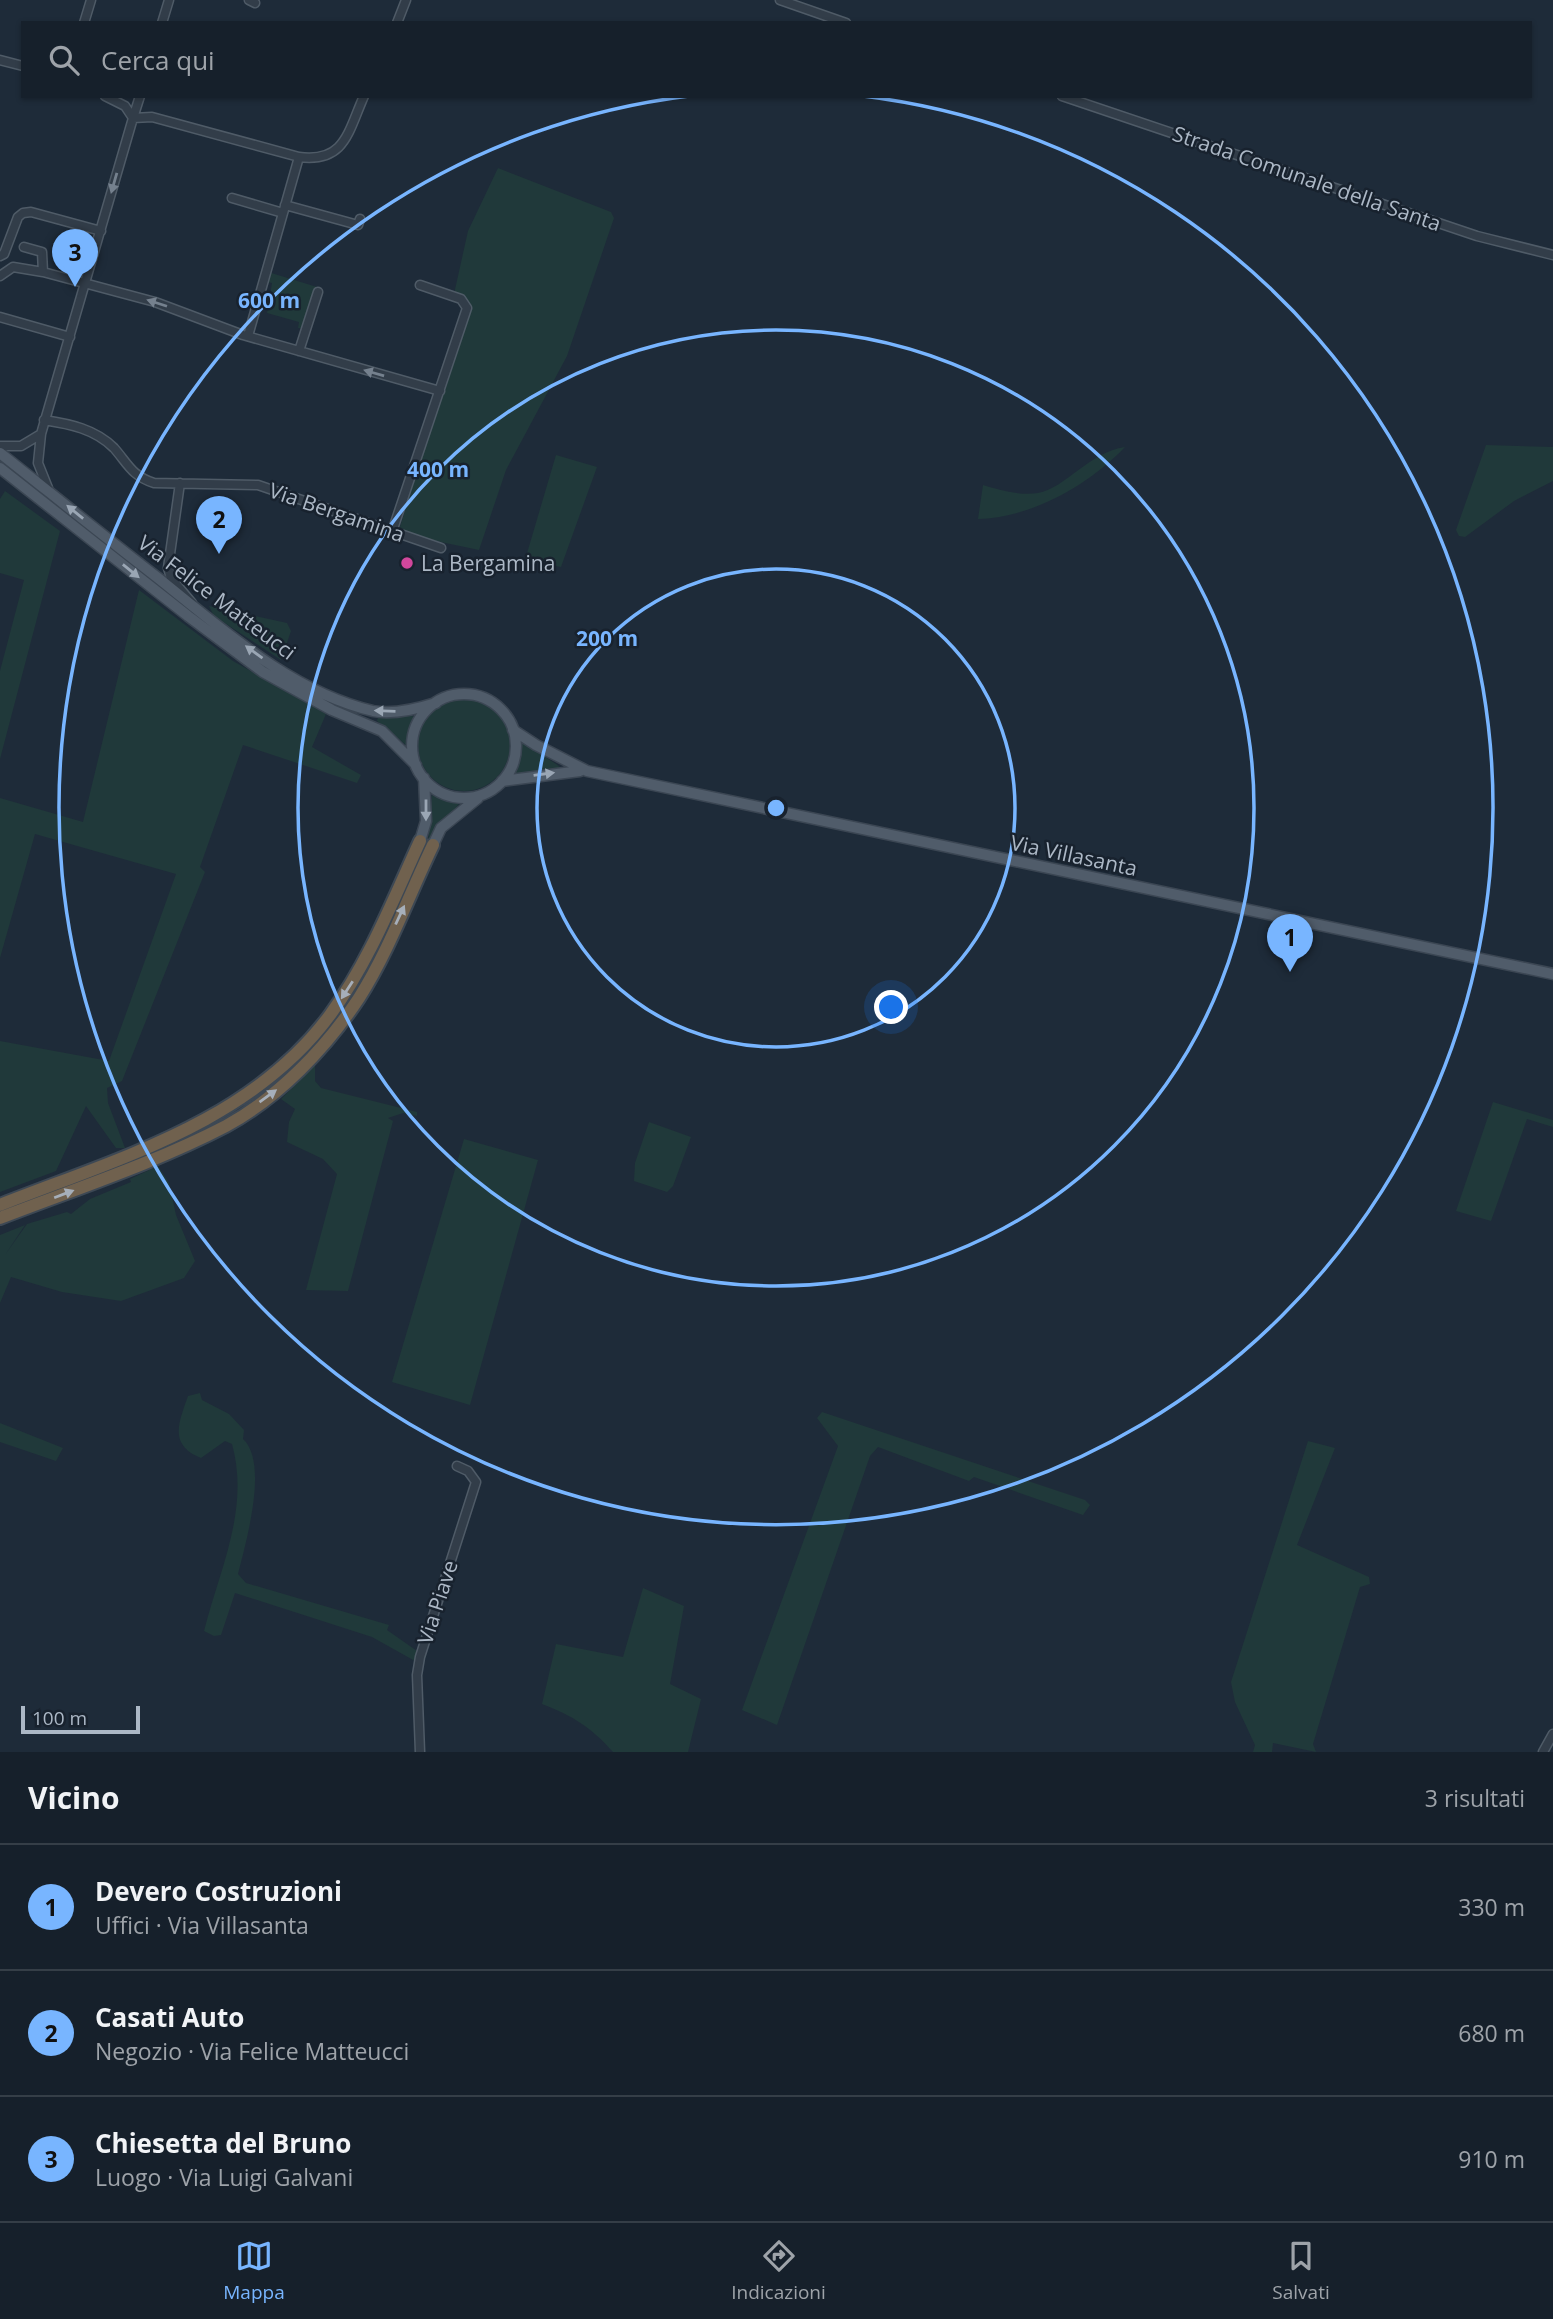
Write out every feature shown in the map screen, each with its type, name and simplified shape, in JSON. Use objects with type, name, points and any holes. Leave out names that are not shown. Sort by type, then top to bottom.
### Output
[{"type":"highway","points":[[0,1205],[176,1136],[267,1081],[303,1046],[347,989],[364,963],[426,843]]},
{"type":"highway","points":[[0,1218],[127,1169],[227,1125],[275,1092],[313,1057],[360,996],[426,843]]},
{"type":"main road","name":"Via Felice Matteucci","points":[[0,453],[195,608],[271,664],[334,698],[375,712],[404,711],[436,703]]},
{"type":"main road","name":"Via Felice Matteucci","points":[[0,468],[224,644],[300,693],[382,731],[416,765]]},
{"type":"main road","points":[[487,792],[468,797],[453,796],[435,788],[424,778],[416,765],[414,733],[424,714],[436,703],[461,694],[482,697],[501,710],[513,730],[587,771]]},
{"type":"main road","points":[[426,843],[502,781],[514,760],[513,730]]},
{"type":"main road","points":[[502,781],[553,772],[587,771]]},
{"type":"main road","name":"Via Villasanta","points":[[587,771],[1553,974]]},
{"type":"main road","points":[[424,778],[426,843]]},
{"type":"street","points":[[85,21],[91,0]]},
{"type":"street","points":[[163,21],[169,0]]},
{"type":"street","points":[[398,21],[406,0]]},
{"type":"street","points":[[780,0],[840,21]]},
{"type":"street","points":[[0,60],[21,65]]},
{"type":"street","points":[[108,98],[125,106],[133,118]]},
{"type":"street","points":[[50,493],[38,463],[41,433],[88,282],[139,98]]},
{"type":"street","points":[[133,118],[152,117],[299,157],[322,159],[337,150],[363,98]]},
{"type":"street","name":"Strada Comunale della Santa","points":[[1068,98],[1477,236],[1553,255]]},
{"type":"street","points":[[248,336],[299,157]]},
{"type":"street","points":[[232,198],[358,225],[360,219]]},
{"type":"street","points":[[0,256],[4,254],[12,230],[23,213],[31,212],[101,231]]},
{"type":"street","points":[[24,247],[42,252],[43,272]]},
{"type":"street","points":[[0,276],[13,267],[88,282],[155,302],[248,336],[440,391]]},
{"type":"street","points":[[392,532],[467,308],[461,299],[420,285]]},
{"type":"street","points":[[299,351],[318,292]]},
{"type":"street","points":[[0,317],[70,337]]},
{"type":"street","name":"Via Bergamina","points":[[44,420],[88,430],[114,448],[130,471],[141,479],[154,482],[258,485],[441,548]]},
{"type":"street","points":[[0,446],[22,446],[41,433]]},
{"type":"street","points":[[180,482],[169,568],[171,578],[195,608]]},
{"type":"street","name":"Via Piave","points":[[420,1752],[417,1675],[420,1657],[476,1482],[468,1471],[457,1465]]},
{"type":"street","points":[[1543,1752],[1553,1734]]},
{"type":"green space","points":[[498,168],[611,212],[614,218],[567,356],[506,470],[479,550],[398,533],[469,307],[454,294],[468,231]]},
{"type":"green space","points":[[268,272],[317,287],[302,328],[298,328],[299,322],[267,313],[272,283],[266,282]]},
{"type":"green space","points":[[1486,445],[1553,447],[1553,481],[1514,501],[1465,537],[1459,536],[1456,530]]},
{"type":"green space","points":[[1125,447],[1094,474],[1058,497],[1018,513],[978,519],[983,485],[1003,491],[1038,493],[1048,490],[1100,456]]},
{"type":"green space","points":[[556,455],[597,467],[561,567],[525,560]]},
{"type":"green space","points":[[5,491],[60,531],[0,759],[0,671],[24,580],[0,573],[0,499]]},
{"type":"green space","points":[[139,590],[233,661],[326,714],[312,747],[361,775],[357,783],[243,745],[200,867],[205,872],[122,1081],[107,1088],[108,1103],[125,1148],[116,1148],[86,1106],[56,1171],[0,1192],[0,1041],[109,1061],[176,874],[35,834],[0,958],[0,798],[83,822]]},
{"type":"green space","points":[[209,606],[287,623],[291,631],[281,660],[214,616]]},
{"type":"green space","points":[[464,699],[482,702],[497,712],[507,727],[510,745],[507,763],[497,778],[482,788],[464,791],[446,788],[431,778],[421,763],[418,745],[421,727],[431,712],[446,702]]},
{"type":"green space","points":[[378,717],[414,717],[406,745],[377,721]]},
{"type":"green space","points":[[521,741],[560,767],[556,770],[513,776],[521,753]]},
{"type":"green space","points":[[432,795],[459,804],[428,841]]},
{"type":"green space","points":[[315,1065],[315,1081],[321,1088],[417,1112],[417,1116],[403,1113],[388,1118],[393,1121],[348,1291],[306,1290],[337,1174],[323,1159],[287,1142],[289,1122],[295,1109],[281,1099]]},
{"type":"green space","points":[[1493,1102],[1553,1120],[1553,1127],[1527,1119],[1491,1221],[1456,1211]]},
{"type":"green space","points":[[649,1122],[691,1137],[673,1186],[667,1192],[634,1181],[635,1163]]},
{"type":"green space","points":[[464,1139],[538,1160],[470,1405],[392,1382]]},
{"type":"green space","points":[[158,1166],[169,1183],[176,1215],[195,1261],[184,1278],[121,1301],[62,1292],[11,1277],[0,1303],[0,1235],[25,1225],[5,1255],[27,1224],[67,1212],[71,1214],[90,1199],[131,1182],[130,1179]]},
{"type":"green space","points":[[200,1393],[202,1400],[229,1414],[244,1430],[243,1439],[251,1450],[255,1484],[253,1504],[238,1574],[246,1583],[389,1625],[387,1630],[417,1651],[415,1661],[372,1637],[235,1593],[221,1635],[214,1636],[204,1631],[231,1538],[237,1468],[232,1444],[225,1441],[201,1458],[191,1453],[180,1440],[179,1424],[188,1396]]},
{"type":"green space","points":[[822,1412],[1085,1500],[1090,1505],[1083,1515],[974,1477],[969,1481],[878,1447],[870,1456],[777,1725],[742,1710],[838,1446],[817,1418]]},
{"type":"green space","points":[[0,1423],[63,1448],[56,1461],[0,1442]]},
{"type":"green space","points":[[1308,1441],[1335,1448],[1297,1545],[1369,1577],[1370,1584],[1360,1587],[1313,1744],[1316,1752],[1273,1743],[1272,1752],[1253,1752],[1255,1745],[1235,1702],[1231,1682]]},
{"type":"green space","points":[[643,1588],[684,1606],[670,1684],[701,1699],[688,1752],[613,1752],[581,1723],[542,1704],[556,1644],[623,1657]]},
{"type":"place","name":"Chiesetta del Bruno","points":[[75,287]]},
{"type":"place","name":"Casati Auto","points":[[219,554]]},
{"type":"place","name":"La Bergamina","points":[[407,563]]},
{"type":"place","name":"Devero Costruzioni","points":[[1290,972]]}]
